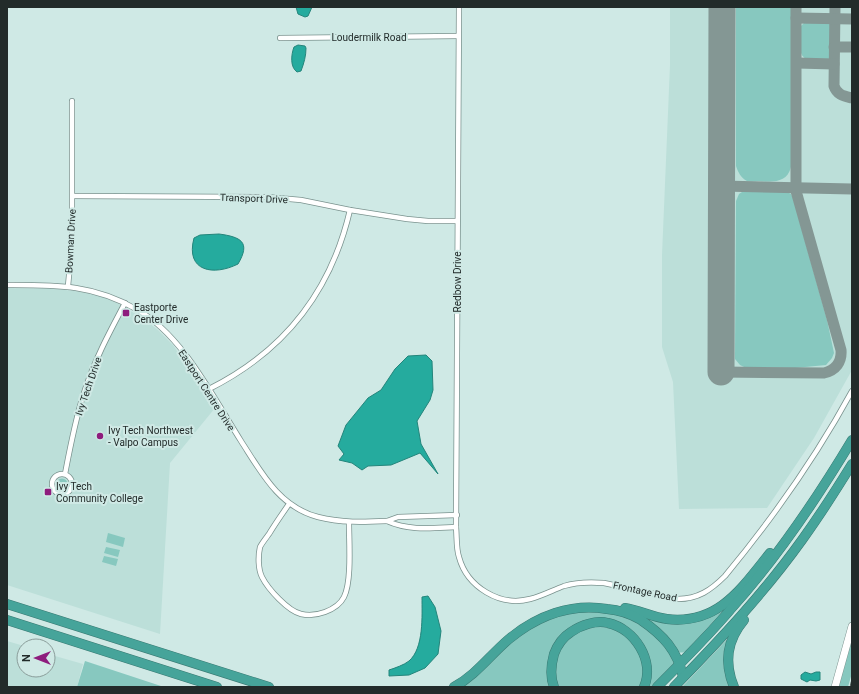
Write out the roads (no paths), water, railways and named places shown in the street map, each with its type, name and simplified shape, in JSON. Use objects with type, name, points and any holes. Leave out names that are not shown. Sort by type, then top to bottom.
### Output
[{"type":"highway","points":[[657,687],[730,610],[768,564],[806,514],[852,440]]},
{"type":"highway","points":[[674,687],[729,629],[773,578],[802,540],[852,464]]},
{"type":"highway","points":[[454,687],[474,673],[508,640],[525,627],[563,610],[581,607],[614,607],[634,610],[664,619],[680,620],[710,614],[722,606],[738,590],[786,532],[806,514]]},
{"type":"highway","points":[[734,687],[730,676],[728,662],[729,650],[733,636],[742,622],[768,590],[773,578]]},
{"type":"highway","points":[[7,604],[269,687]]},
{"type":"highway","points":[[595,607],[617,610],[636,617],[642,621],[665,640],[680,663],[683,677]]},
{"type":"highway","points":[[7,620],[217,687]]},
{"type":"highway","points":[[554,687],[552,682],[551,664],[556,650],[566,636],[578,627],[592,623],[616,625],[634,638],[642,650],[646,660],[646,683],[644,687]]},
{"type":"highway","points":[[200,681],[209,687]]},
{"type":"street","name":"Redbow Drive","points":[[456,527],[458,7]]},
{"type":"street","name":"Loudermilk Road","points":[[280,38],[458,36]]},
{"type":"street","name":"Bowman Drive","points":[[68,286],[72,244],[72,101]]},
{"type":"street","name":"Transport Drive","points":[[73,196],[267,197],[301,200],[407,219],[457,221]]},
{"type":"street","points":[[209,389],[225,381],[262,356],[276,344],[308,307],[321,287],[335,259],[350,210]]},
{"type":"street","name":"Eastport Centre Drive","points":[[7,284],[68,286],[102,293],[125,303],[146,315],[171,337],[190,361],[262,475],[277,493],[289,504],[317,517],[349,522],[387,521],[398,517],[457,515]]},
{"type":"street","name":"Ivy Tech Drive","points":[[65,474],[83,395],[97,358],[125,303]]},
{"type":"street","name":"Frontage Road","points":[[456,527],[459,557],[466,573],[477,586],[486,593],[498,598],[508,601],[530,600],[566,585],[592,582],[604,583],[667,598],[689,599],[707,592],[716,586],[749,548],[781,505],[811,460],[852,391]]},
{"type":"street","name":"Ivy Tech Drive","points":[[58,474],[65,474],[72,481],[72,488],[67,493],[58,494],[52,486],[53,479],[58,474]]},
{"type":"street","points":[[289,504],[260,547],[259,567],[262,577],[267,585],[293,611],[301,614],[310,616],[320,614],[337,606],[343,598],[347,589],[348,578],[349,522]]},
{"type":"street","name":"Eastport Centre Drive","points":[[387,521],[398,526],[411,528],[456,527]]},
{"type":"street","points":[[835,687],[852,626]]},
{"type":"railway","points":[[851,687],[852,682]]},
{"type":"place","name":"Eastporte Center Drive","points":[[126,313]]},
{"type":"place","name":"Ivy Tech Northwest - Valpo Campus","points":[[100,436]]},
{"type":"place","name":"Ivy Tech Community College","points":[[48,492]]}]
